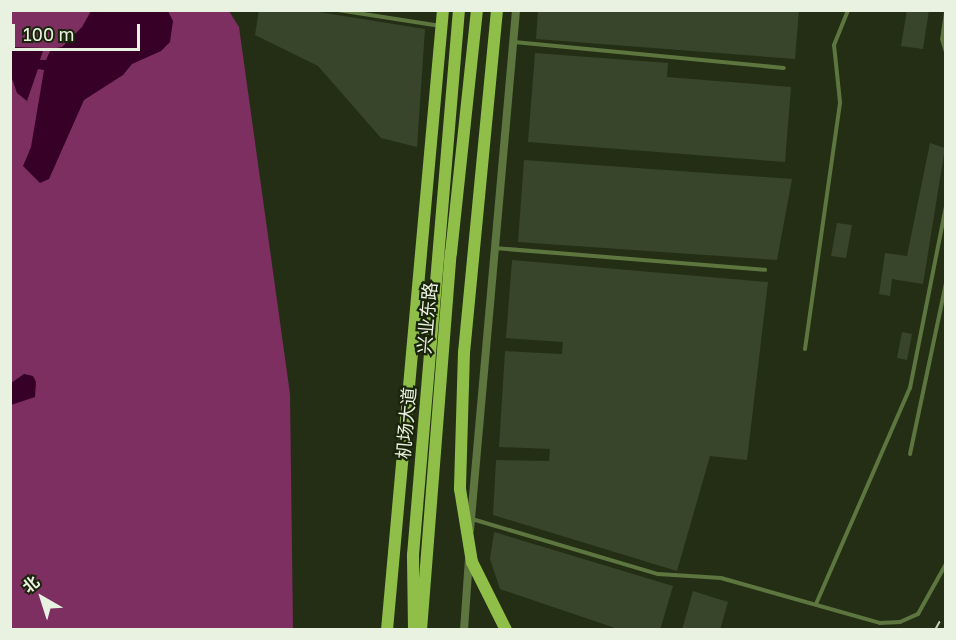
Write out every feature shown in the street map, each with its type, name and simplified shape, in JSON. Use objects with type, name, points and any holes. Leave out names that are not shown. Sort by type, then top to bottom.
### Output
[{"type":"main road","name":"兴业东路","points":[[387,630],[443,10]]},
{"type":"main road","name":"机场大道","points":[[414,630],[413,555],[459,10]]},
{"type":"main road","name":"兴业东路","points":[[421,630],[451,253],[477,10]]},
{"type":"main road","points":[[497,10],[464,352],[460,489],[472,562],[506,630]]},
{"type":"street","points":[[464,630],[471,519],[516,10]]},
{"type":"lane","points":[[338,10],[442,26]]},
{"type":"lane","points":[[805,349],[840,102],[834,45],[848,10]]},
{"type":"lane","points":[[945,12],[942,39],[945,52]]},
{"type":"lane","points":[[513,42],[784,68]]},
{"type":"lane","points":[[816,604],[910,388],[945,206]]},
{"type":"lane","points":[[494,248],[765,270]]},
{"type":"lane","points":[[910,454],[945,283]]},
{"type":"lane","points":[[471,519],[658,574],[721,578],[891,624],[910,620],[927,603],[945,564]]},
{"type":"shaded area","points":[[10,11],[229,11],[239,27],[290,394],[293,629],[11,629]]},
{"type":"shaded area","points":[[91,11],[168,11],[173,21],[170,42],[161,51],[132,64],[123,75],[84,100],[49,179],[40,183],[23,166],[31,147],[44,70],[38,69],[27,101],[17,93],[11,76],[11,47],[44,48],[40,60],[46,60],[51,49],[62,47],[82,27]]},
{"type":"shaded area","points":[[24,374],[33,376],[36,382],[35,397],[11,405],[11,383]]},
{"type":"building","points":[[259,10],[306,10],[425,29],[417,147],[381,138],[318,66],[255,35]]},
{"type":"building","points":[[538,10],[799,10],[795,59],[536,39]]},
{"type":"building","points":[[907,10],[929,10],[923,49],[901,46]]},
{"type":"building","points":[[535,53],[668,63],[667,77],[791,87],[785,162],[528,142]]},
{"type":"building","points":[[930,143],[945,148],[923,284],[892,279],[890,296],[879,294],[885,253],[907,256]]},
{"type":"building","points":[[524,160],[792,179],[777,260],[518,242]]},
{"type":"building","points":[[837,223],[852,225],[846,258],[831,256]]},
{"type":"building","points":[[512,260],[768,282],[747,460],[710,456],[677,571],[493,515],[496,460],[549,461],[550,449],[499,447],[505,351],[562,354],[563,342],[506,338]]},
{"type":"building","points":[[902,332],[912,334],[907,360],[897,358]]},
{"type":"building","points":[[494,532],[673,586],[660,630],[621,630],[500,589],[490,559]]},
{"type":"building","points":[[693,591],[728,602],[720,630],[682,630]]},
{"type":"railway","points":[[935,630],[946,610]]}]
